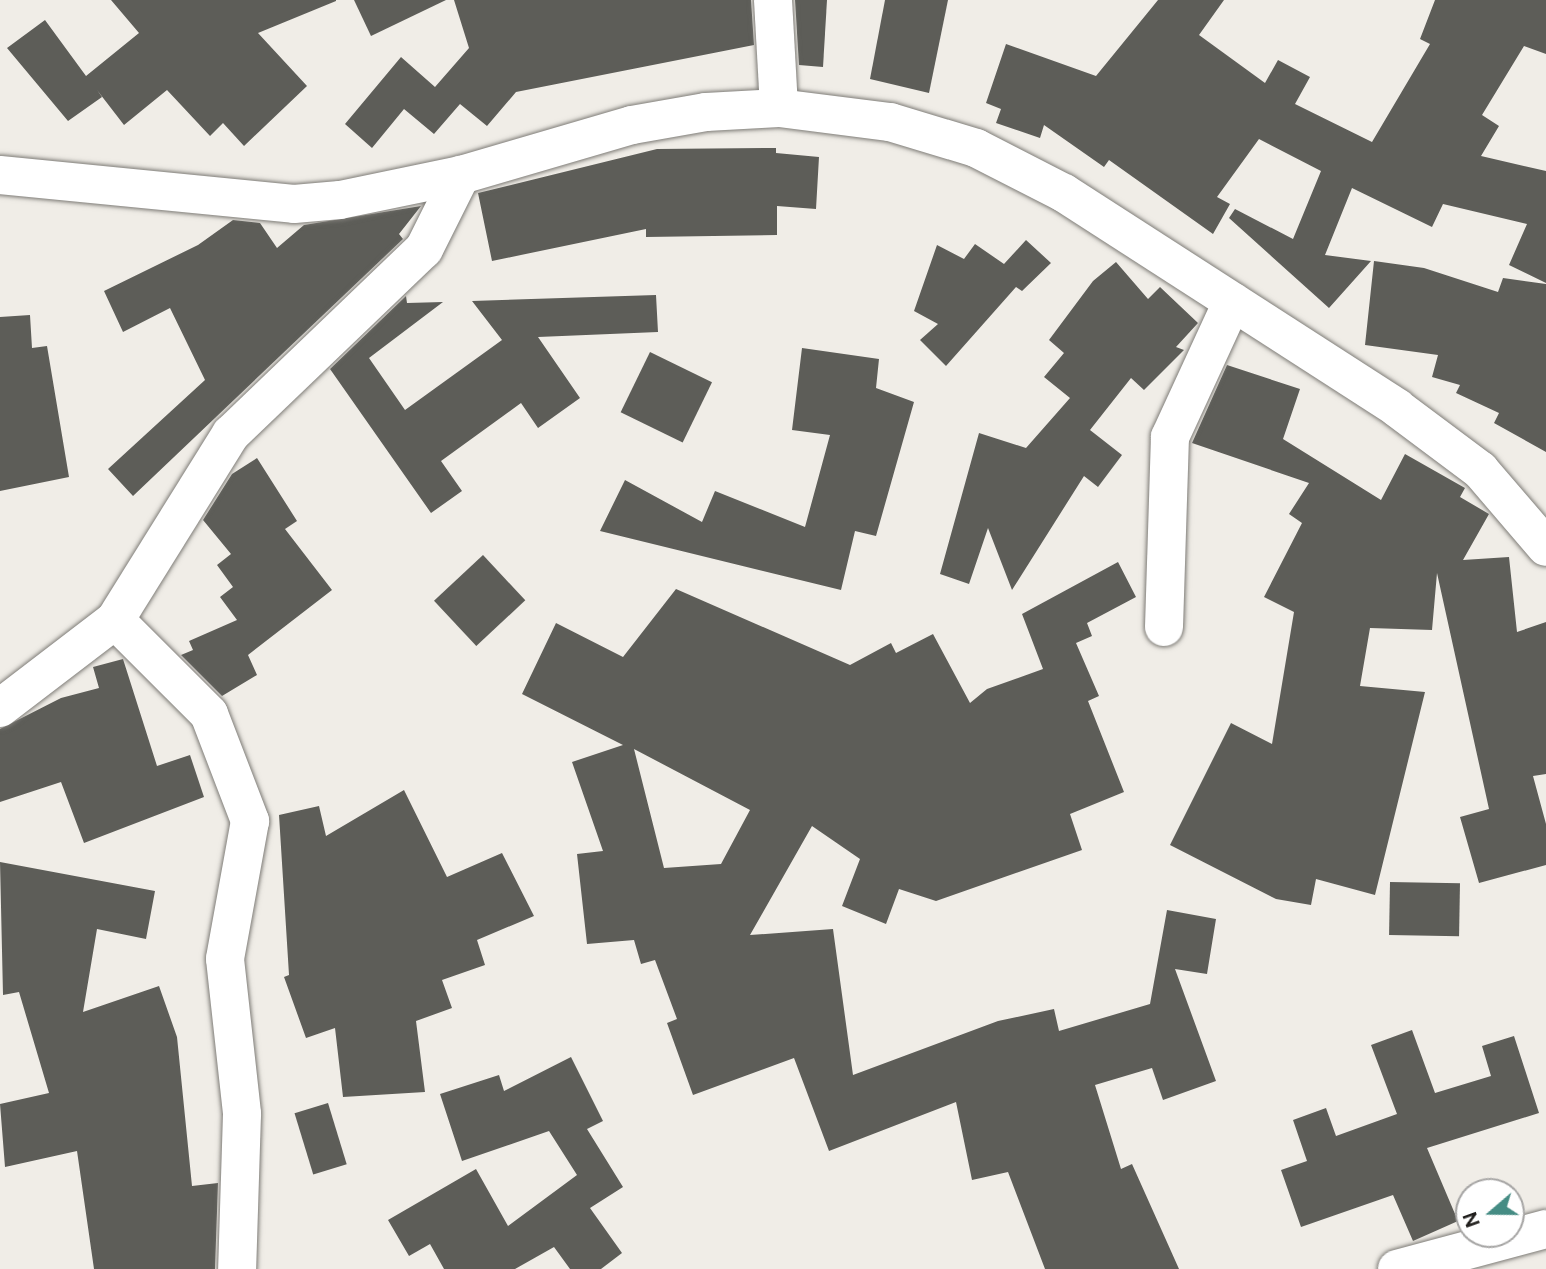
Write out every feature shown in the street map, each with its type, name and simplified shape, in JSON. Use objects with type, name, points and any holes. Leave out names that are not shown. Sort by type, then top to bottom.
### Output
[{"type":"street","points":[[773,0],[779,108]]},
{"type":"street","points":[[0,175],[294,204],[340,200],[461,175],[632,125],[706,112],[779,108],[890,122],[976,148],[1064,193],[1397,408],[1480,470],[1546,547]]},
{"type":"street","points":[[0,708],[116,620],[231,434],[425,248],[461,175]]},
{"type":"street","points":[[1164,627],[1170,437],[1232,302]]},
{"type":"street","points":[[116,620],[209,714],[250,821],[225,959],[242,1114],[237,1269]]},
{"type":"street","points":[[1398,1269],[1546,1229]]},
{"type":"building","points":[[111,0],[336,1],[258,33],[307,86],[244,146],[223,123],[210,136],[167,90],[124,125],[97,90],[102,97],[68,121],[7,48],[45,20],[86,76],[139,33]]},
{"type":"building","points":[[354,0],[446,0],[371,36]]},
{"type":"building","points":[[454,0],[751,0],[754,45],[516,92],[487,126],[460,104],[434,134],[404,109],[372,148],[345,124],[401,57],[435,87],[469,48]]},
{"type":"building","points":[[795,0],[827,0],[823,67],[799,65]]},
{"type":"building","points":[[885,0],[948,0],[929,93],[870,79]]},
{"type":"building","points":[[1158,0],[1224,0],[1199,35],[1265,83],[1278,60],[1310,77],[1295,104],[1372,142],[1430,44],[1420,39],[1435,0],[1546,0],[1546,54],[1524,46],[1482,115],[1499,126],[1481,156],[1546,171],[1546,283],[1509,265],[1527,224],[1443,204],[1432,227],[1352,188],[1325,255],[1371,261],[1329,308],[1229,218],[1235,209],[1293,239],[1321,171],[1259,139],[1217,197],[1230,204],[1213,234],[1109,160],[1104,167],[1044,125],[1040,138],[996,123],[1001,109],[986,103],[1006,44],[1096,76]]},
{"type":"building","points":[[776,148],[776,153],[819,157],[816,209],[777,206],[777,235],[646,237],[646,229],[492,261],[478,193],[657,149]]},
{"type":"building","points":[[421,206],[399,234],[403,239],[133,496],[108,469],[205,380],[170,308],[123,332],[104,291],[198,245],[233,220],[260,223],[277,248],[304,225]]},
{"type":"building","points":[[1026,240],[1051,263],[1022,291],[1016,287],[946,366],[920,340],[938,324],[914,311],[937,245],[964,259],[975,244],[1004,264]]},
{"type":"building","points":[[1374,261],[1424,268],[1498,292],[1503,278],[1546,284],[1546,452],[1494,423],[1499,413],[1456,393],[1460,385],[1432,377],[1438,355],[1365,345]]},
{"type":"building","points":[[1116,262],[1148,299],[1160,287],[1198,323],[1176,347],[1184,350],[1144,390],[1131,378],[1090,430],[1122,455],[1098,487],[1084,476],[1012,590],[988,528],[969,584],[940,574],[979,433],[1026,448],[1070,398],[1044,377],[1064,353],[1049,340],[1093,281]]},
{"type":"building","points":[[656,295],[658,332],[538,337],[580,398],[538,428],[521,403],[441,461],[462,491],[431,513],[330,369],[406,296],[407,303],[443,302],[369,358],[405,410],[502,340],[472,301]]},
{"type":"building","points":[[30,315],[32,348],[47,346],[69,477],[0,491],[0,317]]},
{"type":"building","points":[[802,348],[879,359],[876,388],[914,402],[876,536],[855,531],[841,590],[600,531],[625,480],[702,522],[715,491],[805,527],[830,435],[792,430]]},
{"type":"building","points":[[650,352],[712,382],[683,442],[621,412]]},
{"type":"building","points":[[1227,365],[1300,389],[1283,439],[1381,500],[1405,454],[1465,488],[1460,497],[1489,514],[1463,560],[1509,557],[1517,632],[1546,622],[1546,774],[1533,776],[1546,824],[1546,865],[1479,883],[1460,817],[1489,809],[1437,573],[1432,630],[1370,628],[1360,686],[1425,692],[1375,895],[1316,879],[1311,905],[1276,899],[1170,845],[1231,723],[1272,744],[1294,612],[1264,597],[1302,523],[1289,514],[1309,483],[1192,443]]},
{"type":"building","points":[[257,458],[297,521],[285,529],[332,590],[248,655],[257,675],[222,696],[181,655],[193,650],[189,641],[237,620],[220,597],[233,587],[217,565],[231,554],[203,520],[232,474]]},
{"type":"building","points":[[483,555],[525,600],[476,646],[434,601]]},
{"type":"building","points":[[1118,562],[1136,597],[1087,623],[1092,636],[1076,643],[1099,696],[1088,701],[1124,792],[1070,814],[1082,850],[936,901],[899,889],[886,924],[842,906],[860,859],[812,826],[750,935],[833,929],[853,1075],[998,1021],[1054,1009],[1059,1031],[1150,1004],[1167,910],[1216,919],[1207,974],[1175,969],[1216,1081],[1163,1100],[1152,1068],[1095,1085],[1121,1169],[1132,1164],[1179,1269],[1045,1269],[1008,1172],[972,1180],[956,1102],[829,1151],[794,1058],[693,1095],[667,1023],[677,1019],[655,960],[641,964],[634,940],[587,944],[577,854],[603,851],[572,762],[623,745],[522,694],[556,623],[623,657],[676,589],[850,665],[891,643],[896,653],[933,634],[970,703],[987,689],[1043,669],[1022,614]],"holes":[[[634,749],[750,810],[721,864],[664,868]]]},
{"type":"building","points":[[123,659],[157,766],[190,755],[204,797],[84,843],[61,782],[0,802],[0,729],[61,698],[99,688],[93,667]]},
{"type":"building","points":[[404,790],[447,877],[502,853],[534,916],[477,940],[485,965],[442,980],[452,1008],[416,1021],[425,1092],[343,1097],[335,1028],[306,1038],[284,977],[289,975],[279,815],[319,806],[326,836]]},
{"type":"building","points":[[0,862],[155,891],[146,939],[97,929],[83,1012],[159,986],[177,1037],[192,1186],[218,1183],[215,1269],[94,1269],[77,1151],[5,1167],[0,1104],[49,1093],[19,992],[3,995]]},
{"type":"building","points":[[1390,882],[1460,883],[1459,936],[1389,935]]},
{"type":"building","points":[[1412,1030],[1435,1093],[1491,1076],[1482,1046],[1514,1036],[1539,1113],[1427,1148],[1455,1214],[1455,1222],[1413,1241],[1393,1195],[1301,1227],[1281,1170],[1307,1161],[1293,1120],[1326,1108],[1336,1136],[1397,1114],[1371,1045]]},
{"type":"building","points":[[571,1057],[603,1121],[587,1129],[623,1187],[590,1208],[622,1253],[601,1269],[570,1269],[554,1247],[515,1269],[444,1269],[430,1244],[409,1256],[388,1220],[476,1169],[508,1226],[577,1175],[549,1131],[462,1161],[440,1094],[499,1075],[504,1091]]},
{"type":"building","points":[[328,1103],[347,1164],[313,1174],[295,1113]]}]
